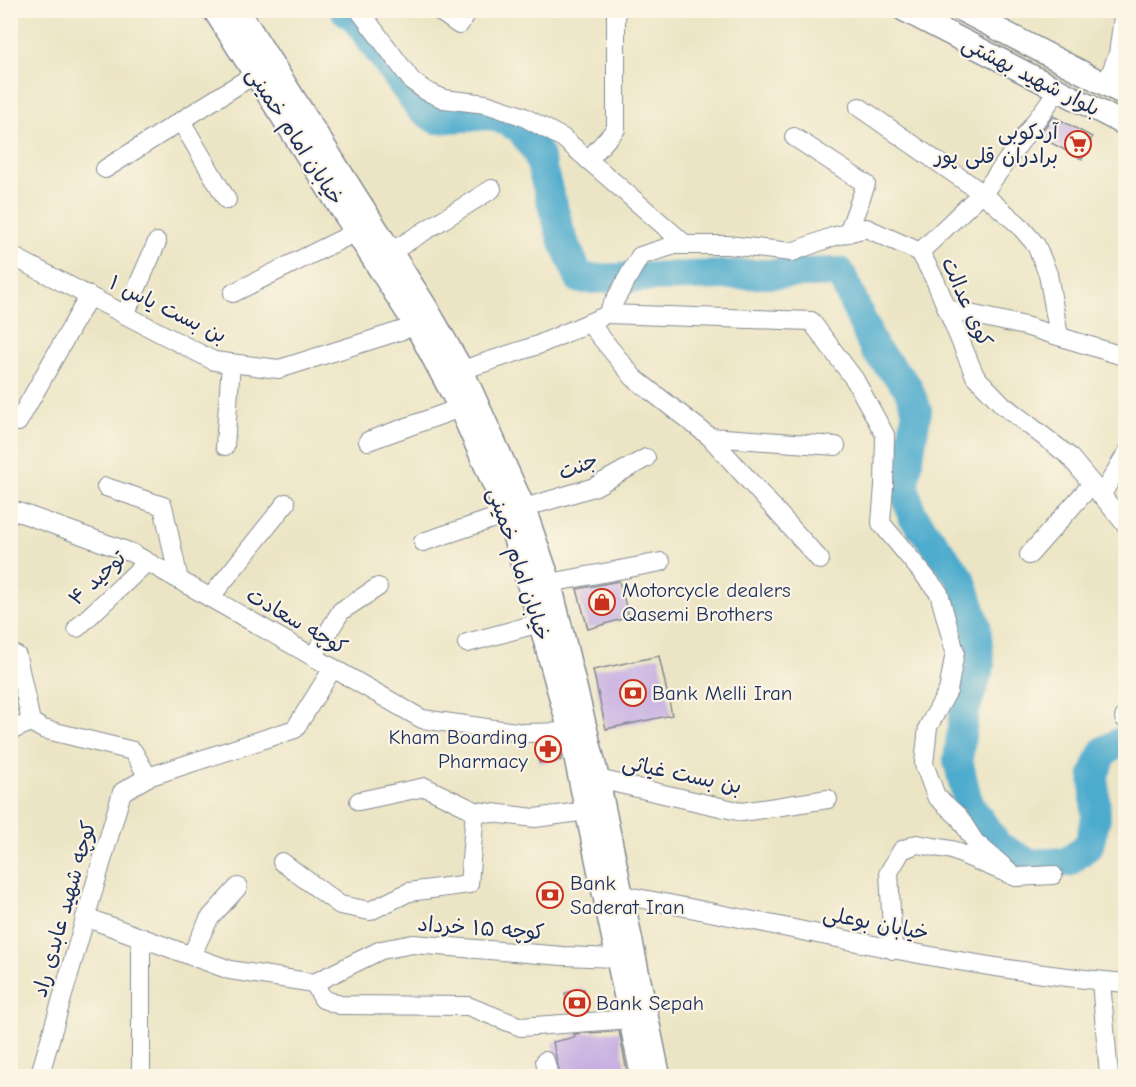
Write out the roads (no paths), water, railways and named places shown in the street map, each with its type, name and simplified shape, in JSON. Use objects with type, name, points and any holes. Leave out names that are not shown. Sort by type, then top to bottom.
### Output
[{"type":"main road","name":"خیابان امام خمینی","points":[[214,10],[416,326],[515,511],[550,583],[597,779],[659,1077]]},
{"type":"main road","name":"خیابان امام خمینی","points":[[238,10],[426,307],[462,370],[515,511],[540,623],[570,732],[642,1077]]},
{"type":"main road","name":"بلوار شهید بهشتی","points":[[904,10],[1125,125]]},
{"type":"main road","points":[[961,10],[1116,90]]},
{"type":"street","points":[[358,10],[412,81],[426,91],[444,99],[486,104],[522,116],[563,138],[686,245]]},
{"type":"street","points":[[438,10],[459,25],[469,10]]},
{"type":"street","points":[[588,160],[616,129],[616,10]]},
{"type":"street","points":[[1116,90],[1124,10]]},
{"type":"street","points":[[105,169],[255,74]]},
{"type":"street","points":[[920,252],[982,193],[1058,90]]},
{"type":"street","points":[[859,107],[982,193],[1018,224],[1036,245],[1048,274],[1059,336]]},
{"type":"street","points":[[181,121],[227,200]]},
{"type":"street","points":[[794,138],[866,184],[849,232]]},
{"type":"street","points":[[391,252],[492,189]]},
{"type":"street","name":"کوی عدالت","points":[[607,314],[640,256],[675,245],[728,245],[792,252],[866,228],[920,252],[935,280],[975,376],[1003,405],[1069,456],[1125,525]]},
{"type":"street","points":[[233,294],[356,232]]},
{"type":"street","points":[[125,315],[157,243]]},
{"type":"street","name":"بن بست یاس ۱","points":[[10,255],[214,361],[279,369],[416,326]]},
{"type":"street","points":[[18,422],[89,296]]},
{"type":"street","points":[[947,309],[1024,326],[1125,357]]},
{"type":"street","points":[[462,370],[538,345],[590,324],[607,314],[811,321],[855,380],[885,435],[885,486],[881,523],[939,593],[955,652],[948,692],[928,727],[924,764],[936,795],[958,817],[975,842],[1016,877]]},
{"type":"street","points":[[590,324],[634,378],[710,437],[820,560]]},
{"type":"street","points":[[225,446],[231,363]]},
{"type":"street","points":[[368,441],[460,408]]},
{"type":"street","points":[[710,437],[836,446]]},
{"type":"street","points":[[1029,555],[1097,490],[1125,454]]},
{"type":"street","name":"جنت","points":[[423,542],[594,487],[646,458]]},
{"type":"street","points":[[106,487],[163,506],[179,580]]},
{"type":"street","points":[[210,598],[286,503]]},
{"type":"street","name":"کوچه سعادت","points":[[10,509],[132,553],[422,719],[523,733],[570,732]]},
{"type":"street","name":"توحید ۴","points":[[77,628],[147,562]]},
{"type":"street","points":[[550,583],[661,562]]},
{"type":"street","points":[[313,657],[341,611],[378,587]]},
{"type":"street","points":[[467,643],[540,623]]},
{"type":"street","points":[[10,652],[17,656],[31,722],[43,729],[133,751],[148,777]]},
{"type":"street","name":"کوچه شهید عابدی راد","points":[[42,1067],[122,792],[148,777],[296,729],[333,668]]},
{"type":"street","points":[[10,731],[31,722]]},
{"type":"street","name":"بن بست غیاثی","points":[[597,779],[742,812],[828,799]]},
{"type":"street","points":[[359,801],[425,787],[475,811],[535,818],[587,812]]},
{"type":"street","points":[[282,862],[340,904],[370,911],[409,892],[469,884],[475,811]]},
{"type":"street","points":[[893,950],[889,872],[902,850],[917,844],[952,850],[1016,877],[1053,875]]},
{"type":"street","points":[[191,956],[209,919],[238,887]]},
{"type":"street","name":"خیابان بوعلی","points":[[621,895],[893,950],[1061,978],[1125,983]]},
{"type":"street","points":[[85,917],[230,970],[314,983],[323,999],[340,1005],[468,1006],[521,1027],[631,1019]]},
{"type":"street","points":[[141,937],[141,1077]]},
{"type":"street","name":"کوچه ۱۵ خرداد","points":[[314,983],[381,951],[413,944],[616,958]]},
{"type":"street","points":[[1101,981],[1109,1077]]},
{"type":"waterway","points":[[345,10],[355,18],[419,107],[436,119],[492,115],[520,128],[538,154],[561,235],[580,279],[840,272],[875,350],[907,386],[917,410],[904,486],[912,515],[961,579],[976,625],[980,666],[964,713],[958,760],[968,803],[998,846],[1030,864],[1068,862],[1089,845],[1096,818],[1094,774],[1104,751],[1126,739]]},
{"type":"place","name":"آردکوبی برادران قلی پور","points":[[1078,144]]},
{"type":"place","name":"Motorcycle dealers Qasemi Brothers","points":[[602,602]]},
{"type":"place","name":"Bank Melli Iran","points":[[633,693]]},
{"type":"place","name":"Kham Boarding Pharmacy","points":[[548,749]]},
{"type":"place","name":"Bank Saderat Iran","points":[[550,895]]},
{"type":"place","name":"Bank Sepah","points":[[577,1003]]}]
